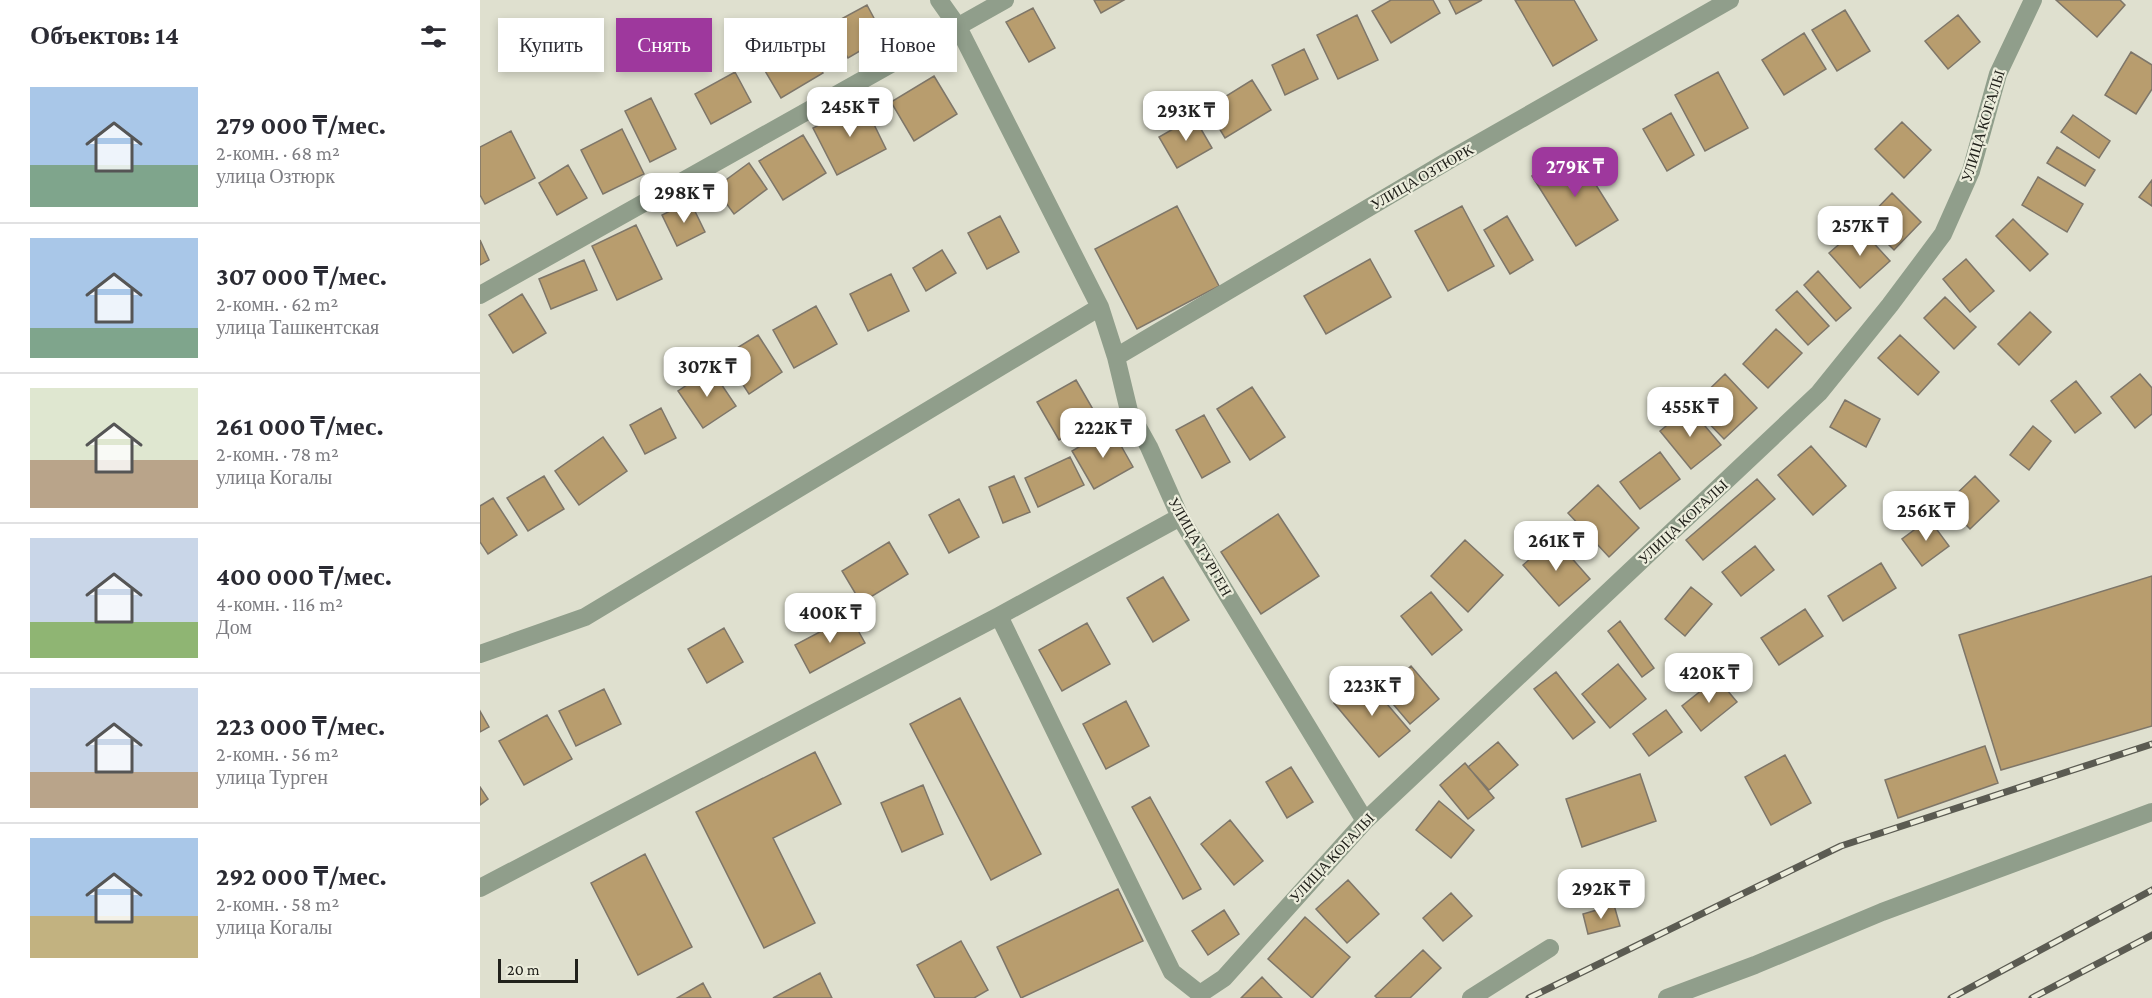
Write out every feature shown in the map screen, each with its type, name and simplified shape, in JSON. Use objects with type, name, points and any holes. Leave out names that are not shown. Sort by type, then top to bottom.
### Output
[{"type":"street","name":"УЛИЦА ТУРГЕН","points":[[939,0],[958,27],[1100,307],[1116,357],[1128,411],[1149,447],[1180,517],[1365,821]]},
{"type":"street","points":[[480,295],[1005,0]]},
{"type":"street","name":"УЛИЦА ОЗТЮРК","points":[[1116,357],[1451,159],[1730,0]]},
{"type":"street","name":"УЛИЦА КОГАЛЫ","points":[[1200,996],[1224,978],[1365,821],[1773,438],[1826,384],[1890,305],[1943,234],[1971,171],[1998,74],[2032,0]]},
{"type":"street","points":[[480,654],[585,616],[1100,307]]},
{"type":"street","points":[[480,888],[999,616],[1180,517]]},
{"type":"street","points":[[999,616],[1172,972],[1200,996]]},
{"type":"street","points":[[1667,998],[1755,965],[1882,912],[2152,812]]},
{"type":"street","points":[[1471,998],[1550,948]]},
{"type":"building","points":[[1094,0],[1124,0],[1101,13]]},
{"type":"building","points":[[1391,0],[1433,0],[1440,13],[1391,43],[1372,11]]},
{"type":"building","points":[[1449,0],[1482,0],[1456,14]]},
{"type":"building","points":[[1515,0],[1574,0],[1597,40],[1553,66]]},
{"type":"building","points":[[2056,0],[2120,0],[2125,5],[2097,37]]},
{"type":"building","points":[[867,5],[874,18],[859,18],[859,52],[848,58],[847,18],[843,18]]},
{"type":"building","points":[[1033,8],[1055,48],[1029,62],[1006,22]]},
{"type":"building","points":[[1845,10],[1870,51],[1837,71],[1812,30]]},
{"type":"building","points":[[1357,15],[1378,60],[1338,79],[1317,35]]},
{"type":"building","points":[[1958,15],[1980,42],[1948,69],[1925,41]]},
{"type":"building","points":[[1804,33],[1826,69],[1784,95],[1762,60]]},
{"type":"building","points":[[1304,49],[1318,79],[1285,95],[1272,65]]},
{"type":"building","points":[[2131,52],[2152,65],[2152,89],[2136,114],[2105,95]]},
{"type":"building","points":[[735,72],[751,102],[711,124],[695,94]]},
{"type":"building","points":[[766,72],[822,72],[823,73],[781,98]]},
{"type":"building","points":[[1718,72],[1748,128],[1705,151],[1675,95]]},
{"type":"building","points":[[934,76],[957,114],[914,141],[891,102]]},
{"type":"building","points":[[1252,80],[1271,110],[1225,138],[1207,108]]},
{"type":"building","points":[[651,98],[676,149],[650,162],[625,111]]},
{"type":"building","points":[[863,102],[886,149],[837,175],[813,128]]},
{"type":"building","points":[[1671,113],[1694,155],[1667,171],[1643,129]]},
{"type":"building","points":[[2073,115],[2110,141],[2099,158],[2061,132]]},
{"type":"building","points":[[1194,117],[1212,148],[1177,168],[1159,137]]},
{"type":"building","points":[[1902,122],[1931,150],[1904,178],[1875,149]]},
{"type":"building","points":[[622,129],[644,174],[603,194],[581,150]]},
{"type":"building","points":[[511,131],[535,178],[485,204],[480,195],[480,147]]},
{"type":"building","points":[[803,135],[826,173],[783,200],[759,161]]},
{"type":"building","points":[[2057,147],[2095,170],[2085,186],[2047,163]]},
{"type":"building","points":[[1574,150],[1618,220],[1576,246],[1532,176]]},
{"type":"building","points":[[749,163],[767,189],[734,214],[715,188]]},
{"type":"building","points":[[568,165],[587,198],[557,215],[539,183]]},
{"type":"building","points":[[2038,177],[2083,204],[2067,232],[2022,205]]},
{"type":"building","points":[[2152,180],[2152,206],[2139,197]]},
{"type":"building","points":[[1892,193],[1921,222],[1894,250],[1865,221]]},
{"type":"building","points":[[690,201],[705,232],[677,246],[662,215]]},
{"type":"building","points":[[1177,206],[1219,286],[1137,329],[1095,249]]},
{"type":"building","points":[[1462,206],[1494,266],[1448,291],[1415,231]]},
{"type":"building","points":[[1000,216],[1019,252],[987,269],[968,233]]},
{"type":"building","points":[[1507,216],[1533,260],[1510,274],[1484,230]]},
{"type":"building","points":[[2013,219],[2048,254],[2030,271],[1996,236]]},
{"type":"building","points":[[636,225],[662,279],[617,300],[592,246]]},
{"type":"building","points":[[1859,227],[1890,261],[1860,288],[1829,253]]},
{"type":"building","points":[[480,240],[489,260],[480,265]]},
{"type":"building","points":[[942,250],[956,273],[926,291],[913,268]]},
{"type":"building","points":[[1370,259],[1391,297],[1326,334],[1304,296]]},
{"type":"building","points":[[1966,259],[1994,291],[1970,312],[1943,279]]},
{"type":"building","points":[[584,260],[597,290],[551,309],[539,279]]},
{"type":"building","points":[[1818,271],[1851,308],[1836,321],[1804,285]]},
{"type":"building","points":[[891,274],[909,311],[868,331],[850,294]]},
{"type":"building","points":[[1797,291],[1829,326],[1808,345],[1776,310]]},
{"type":"building","points":[[522,294],[546,333],[513,353],[489,315]]},
{"type":"building","points":[[1945,297],[1976,327],[1954,349],[1924,318]]},
{"type":"building","points":[[816,306],[837,344],[794,368],[773,330]]},
{"type":"building","points":[[2030,312],[2051,332],[2019,365],[1998,344]]},
{"type":"building","points":[[1776,329],[1802,353],[1768,388],[1743,364]]},
{"type":"building","points":[[758,335],[782,372],[749,394],[724,356]]},
{"type":"building","points":[[1900,335],[1939,372],[1918,395],[1878,358]]},
{"type":"building","points":[[711,369],[736,406],[703,428],[678,391]]},
{"type":"building","points":[[1725,374],[1757,408],[1724,439],[1692,406]]},
{"type":"building","points":[[2140,374],[2152,388],[2152,414],[2135,428],[2111,397]]},
{"type":"building","points":[[1076,380],[1098,418],[1059,440],[1037,402]]},
{"type":"building","points":[[2076,381],[2101,413],[2075,433],[2051,401]]},
{"type":"building","points":[[1252,387],[1285,437],[1250,460],[1217,409]]},
{"type":"building","points":[[1845,400],[1880,419],[1866,447],[1830,427]]},
{"type":"building","points":[[1689,407],[1721,445],[1691,469],[1660,431]]},
{"type":"building","points":[[661,408],[676,438],[645,454],[630,425]]},
{"type":"building","points":[[1204,415],[1230,462],[1202,478],[1176,430]]},
{"type":"building","points":[[2033,426],[2051,441],[2029,470],[2010,455]]},
{"type":"building","points":[[1111,428],[1133,467],[1094,489],[1072,451]]},
{"type":"building","points":[[603,437],[627,471],[579,505],[555,471]]},
{"type":"building","points":[[1811,446],[1846,486],[1813,515],[1778,475]]},
{"type":"building","points":[[1660,452],[1680,479],[1640,509],[1620,482]]},
{"type":"building","points":[[1070,457],[1084,485],[1038,507],[1025,478]]},
{"type":"building","points":[[544,476],[564,509],[528,531],[507,498]]},
{"type":"building","points":[[1014,476],[1030,512],[1003,523],[989,487]]},
{"type":"building","points":[[1975,476],[1999,501],[1970,529],[1946,504]]},
{"type":"building","points":[[1757,479],[1775,499],[1703,560],[1686,540]]},
{"type":"building","points":[[1598,485],[1639,528],[1609,557],[1568,513]]},
{"type":"building","points":[[493,498],[517,535],[488,554],[480,542],[480,506]]},
{"type":"building","points":[[959,499],[979,537],[949,553],[929,515]]},
{"type":"building","points":[[1278,514],[1319,576],[1261,614],[1221,552]]},
{"type":"building","points":[[1929,519],[1949,546],[1922,566],[1902,539]]},
{"type":"building","points":[[1554,538],[1590,579],[1559,606],[1523,565]]},
{"type":"building","points":[[1465,540],[1503,575],[1468,612],[1431,576]]},
{"type":"building","points":[[889,542],[908,574],[861,603],[842,571]]},
{"type":"building","points":[[1755,546],[1774,570],[1741,596],[1722,572]]},
{"type":"building","points":[[1881,563],[1896,588],[1843,621],[1828,596]]},
{"type":"building","points":[[2152,576],[2152,726],[2001,770],[1959,635]]},
{"type":"building","points":[[1163,577],[1189,620],[1153,642],[1127,598]]},
{"type":"building","points":[[1691,587],[1712,604],[1685,636],[1665,619]]},
{"type":"building","points":[[1431,592],[1462,630],[1432,655],[1401,616]]},
{"type":"building","points":[[1805,609],[1823,636],[1779,665],[1761,638]]},
{"type":"building","points":[[850,616],[865,643],[810,673],[795,645]]},
{"type":"building","points":[[1620,621],[1654,668],[1642,677],[1608,631]]},
{"type":"building","points":[[1087,623],[1110,664],[1062,691],[1039,650]]},
{"type":"building","points":[[724,628],[743,662],[707,683],[688,649]]},
{"type":"building","points":[[1618,664],[1646,699],[1610,728],[1582,694]]},
{"type":"building","points":[[1411,666],[1439,699],[1410,724],[1382,691]]},
{"type":"building","points":[[1556,672],[1595,722],[1573,739],[1534,689]]},
{"type":"building","points":[[1364,677],[1410,731],[1379,757],[1334,703]]},
{"type":"building","points":[[1717,678],[1737,702],[1701,731],[1682,706]]},
{"type":"building","points":[[604,689],[621,724],[576,746],[559,711]]},
{"type":"building","points":[[960,698],[1041,854],[991,880],[910,724]]},
{"type":"building","points":[[1126,701],[1149,746],[1106,769],[1083,724]]},
{"type":"building","points":[[1666,710],[1682,732],[1649,756],[1633,734]]},
{"type":"building","points":[[480,711],[489,727],[480,732]]},
{"type":"building","points":[[547,715],[572,759],[524,785],[499,741]]},
{"type":"building","points":[[1498,742],[1518,765],[1489,790],[1468,767]]},
{"type":"building","points":[[1985,746],[1998,783],[1898,818],[1885,780]]},
{"type":"building","points":[[815,752],[841,804],[773,838],[815,923],[764,948],[696,812]]},
{"type":"building","points":[[1785,755],[1811,803],[1771,825],[1745,777]]},
{"type":"building","points":[[1465,763],[1494,798],[1468,819],[1440,785]]},
{"type":"building","points":[[1291,767],[1313,802],[1287,818],[1266,782]]},
{"type":"building","points":[[1640,774],[1656,821],[1582,847],[1566,799]]},
{"type":"building","points":[[923,785],[943,834],[902,852],[881,803]]},
{"type":"building","points":[[480,787],[488,799],[480,805]]},
{"type":"building","points":[[1150,797],[1201,889],[1183,899],[1132,807]]},
{"type":"building","points":[[1439,801],[1474,830],[1451,858],[1416,830]]},
{"type":"building","points":[[1230,820],[1263,861],[1234,885],[1201,844]]},
{"type":"building","points":[[645,854],[692,947],[638,975],[591,883]]},
{"type":"building","points":[[1348,880],[1379,914],[1347,943],[1316,909]]},
{"type":"building","points":[[1118,889],[1143,941],[1021,998],[997,947]]},
{"type":"building","points":[[1451,893],[1472,916],[1443,941],[1423,918]]},
{"type":"building","points":[[1614,905],[1620,926],[1588,934],[1583,914]]},
{"type":"building","points":[[1224,910],[1239,934],[1208,955],[1192,931]]},
{"type":"building","points":[[1305,917],[1350,957],[1312,998],[1268,959]]},
{"type":"building","points":[[961,941],[988,990],[974,998],[935,998],[917,965]]},
{"type":"building","points":[[1423,950],[1441,968],[1410,998],[1377,998],[1375,996]]},
{"type":"building","points":[[820,973],[832,998],[773,998]]},
{"type":"building","points":[[1262,977],[1282,998],[1241,998]]},
{"type":"building","points":[[703,983],[711,998],[677,998]]},
{"type":"railway","points":[[1529,998],[1841,846],[2152,744]]},
{"type":"railway","points":[[1951,998],[2152,890]]},
{"type":"railway","points":[[2032,998],[2152,935]]}]
